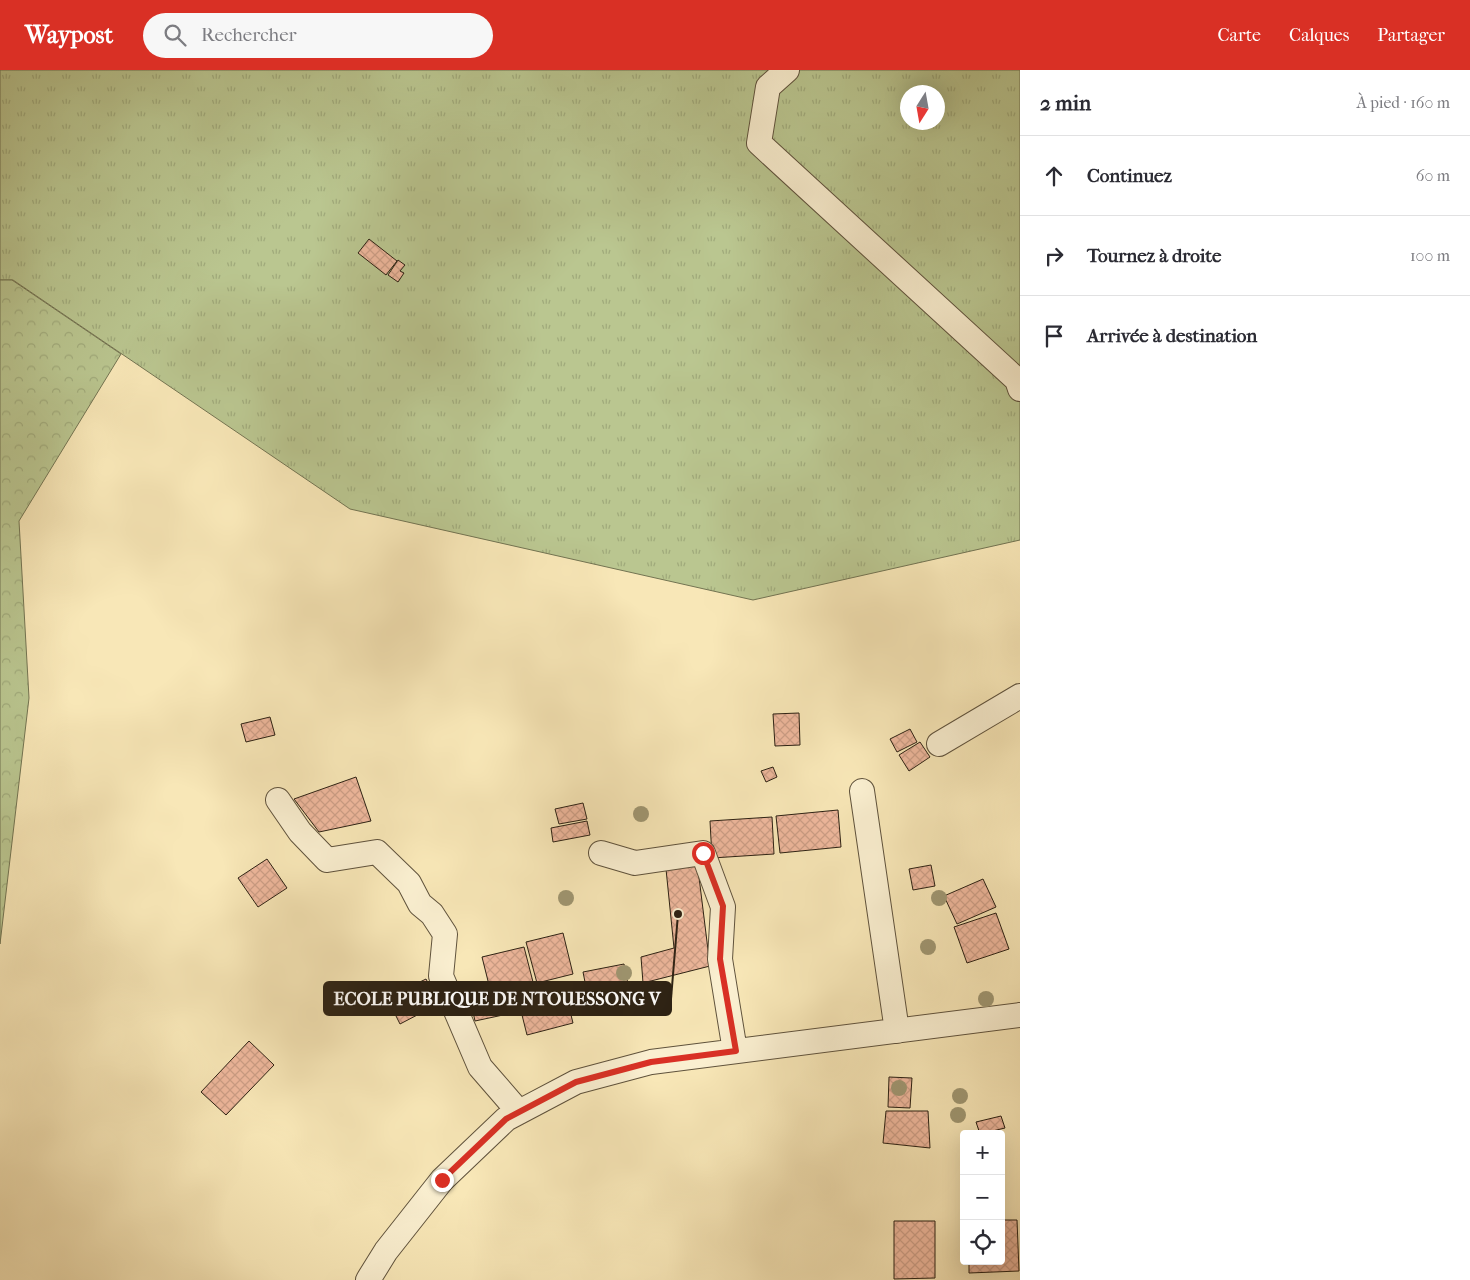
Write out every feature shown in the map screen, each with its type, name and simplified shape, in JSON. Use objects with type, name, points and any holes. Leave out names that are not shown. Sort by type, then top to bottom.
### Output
[{"type":"street","points":[[787,70],[768,87],[759,143],[1017,380],[1020,389]]},
{"type":"street","points":[[939,744],[1020,696]]},
{"type":"street","points":[[862,791],[897,1031]]},
{"type":"street","points":[[278,800],[300,832],[327,860],[377,852],[409,883],[420,904],[432,914],[445,934],[441,976],[480,1067],[519,1112]]},
{"type":"street","points":[[601,852],[635,863],[703,853],[723,906],[720,959],[736,1051]]},
{"type":"street","points":[[368,1280],[386,1251],[442,1180],[506,1119],[576,1082],[651,1062],[1020,1015]]},
{"type":"green space","points":[[0,70],[1020,70],[1020,540],[753,600],[350,509],[13,280],[0,280]]},
{"type":"green space","points":[[0,280],[12,280],[121,354],[19,521],[29,698],[0,944]]},
{"type":"building","points":[[369,239],[397,261],[386,275],[358,253]]},
{"type":"building","points":[[398,260],[405,265],[400,271],[404,273],[398,282],[388,275]]},
{"type":"building","points":[[799,713],[800,745],[775,746],[773,714]]},
{"type":"building","points":[[270,717],[275,735],[246,742],[241,724]]},
{"type":"building","points":[[910,729],[917,742],[897,752],[890,739]]},
{"type":"building","points":[[920,742],[930,757],[909,771],[899,755]]},
{"type":"building","points":[[773,767],[777,777],[766,782],[761,771]]},
{"type":"building","points":[[356,777],[371,821],[319,832],[294,799]]},
{"type":"building","points":[[583,803],[587,819],[559,824],[555,809]]},
{"type":"building","points":[[838,810],[841,847],[780,853],[776,816]]},
{"type":"building","points":[[772,817],[774,854],[712,858],[710,821]]},
{"type":"building","points":[[587,821],[590,835],[553,842],[551,828]]},
{"type":"building","points":[[267,859],[287,888],[258,907],[238,878]]},
{"type":"building","points":[[697,861],[710,966],[643,983],[641,957],[674,948],[666,869]]},
{"type":"building","points":[[931,865],[935,886],[913,890],[909,869]]},
{"type":"building","points":[[983,879],[996,907],[957,924],[944,896]]},
{"type":"building","points":[[996,913],[1009,949],[967,963],[954,927]]},
{"type":"building","points":[[563,933],[573,974],[537,983],[526,942]]},
{"type":"building","points":[[524,947],[533,982],[491,993],[482,957]]},
{"type":"building","points":[[624,964],[631,999],[590,1007],[583,972]]},
{"type":"building","points":[[426,979],[440,1007],[424,1015],[423,1012],[400,1024],[387,998]]},
{"type":"building","points":[[565,991],[573,1023],[527,1035],[519,1003]]},
{"type":"building","points":[[499,998],[503,1015],[475,1021],[471,1003]]},
{"type":"building","points":[[249,1041],[274,1065],[226,1115],[201,1092]]},
{"type":"building","points":[[889,1077],[912,1078],[910,1108],[888,1107]]},
{"type":"building","points":[[886,1111],[928,1111],[930,1148],[883,1143]]},
{"type":"building","points":[[1001,1116],[1005,1128],[979,1130],[976,1122]]},
{"type":"building","points":[[1005,1220],[1017,1220],[1019,1271],[969,1273],[969,1265],[1005,1265]]},
{"type":"building","points":[[894,1221],[935,1221],[935,1278],[894,1279]]},
{"type":"place","name":"ECOLE PUBLIQUE DE NTOUESSONG V","points":[[678,914]]},
{"type":"route","points":[[442,1180],[506,1119],[576,1082],[651,1062],[736,1051],[720,959],[723,906],[703,853]]}]
